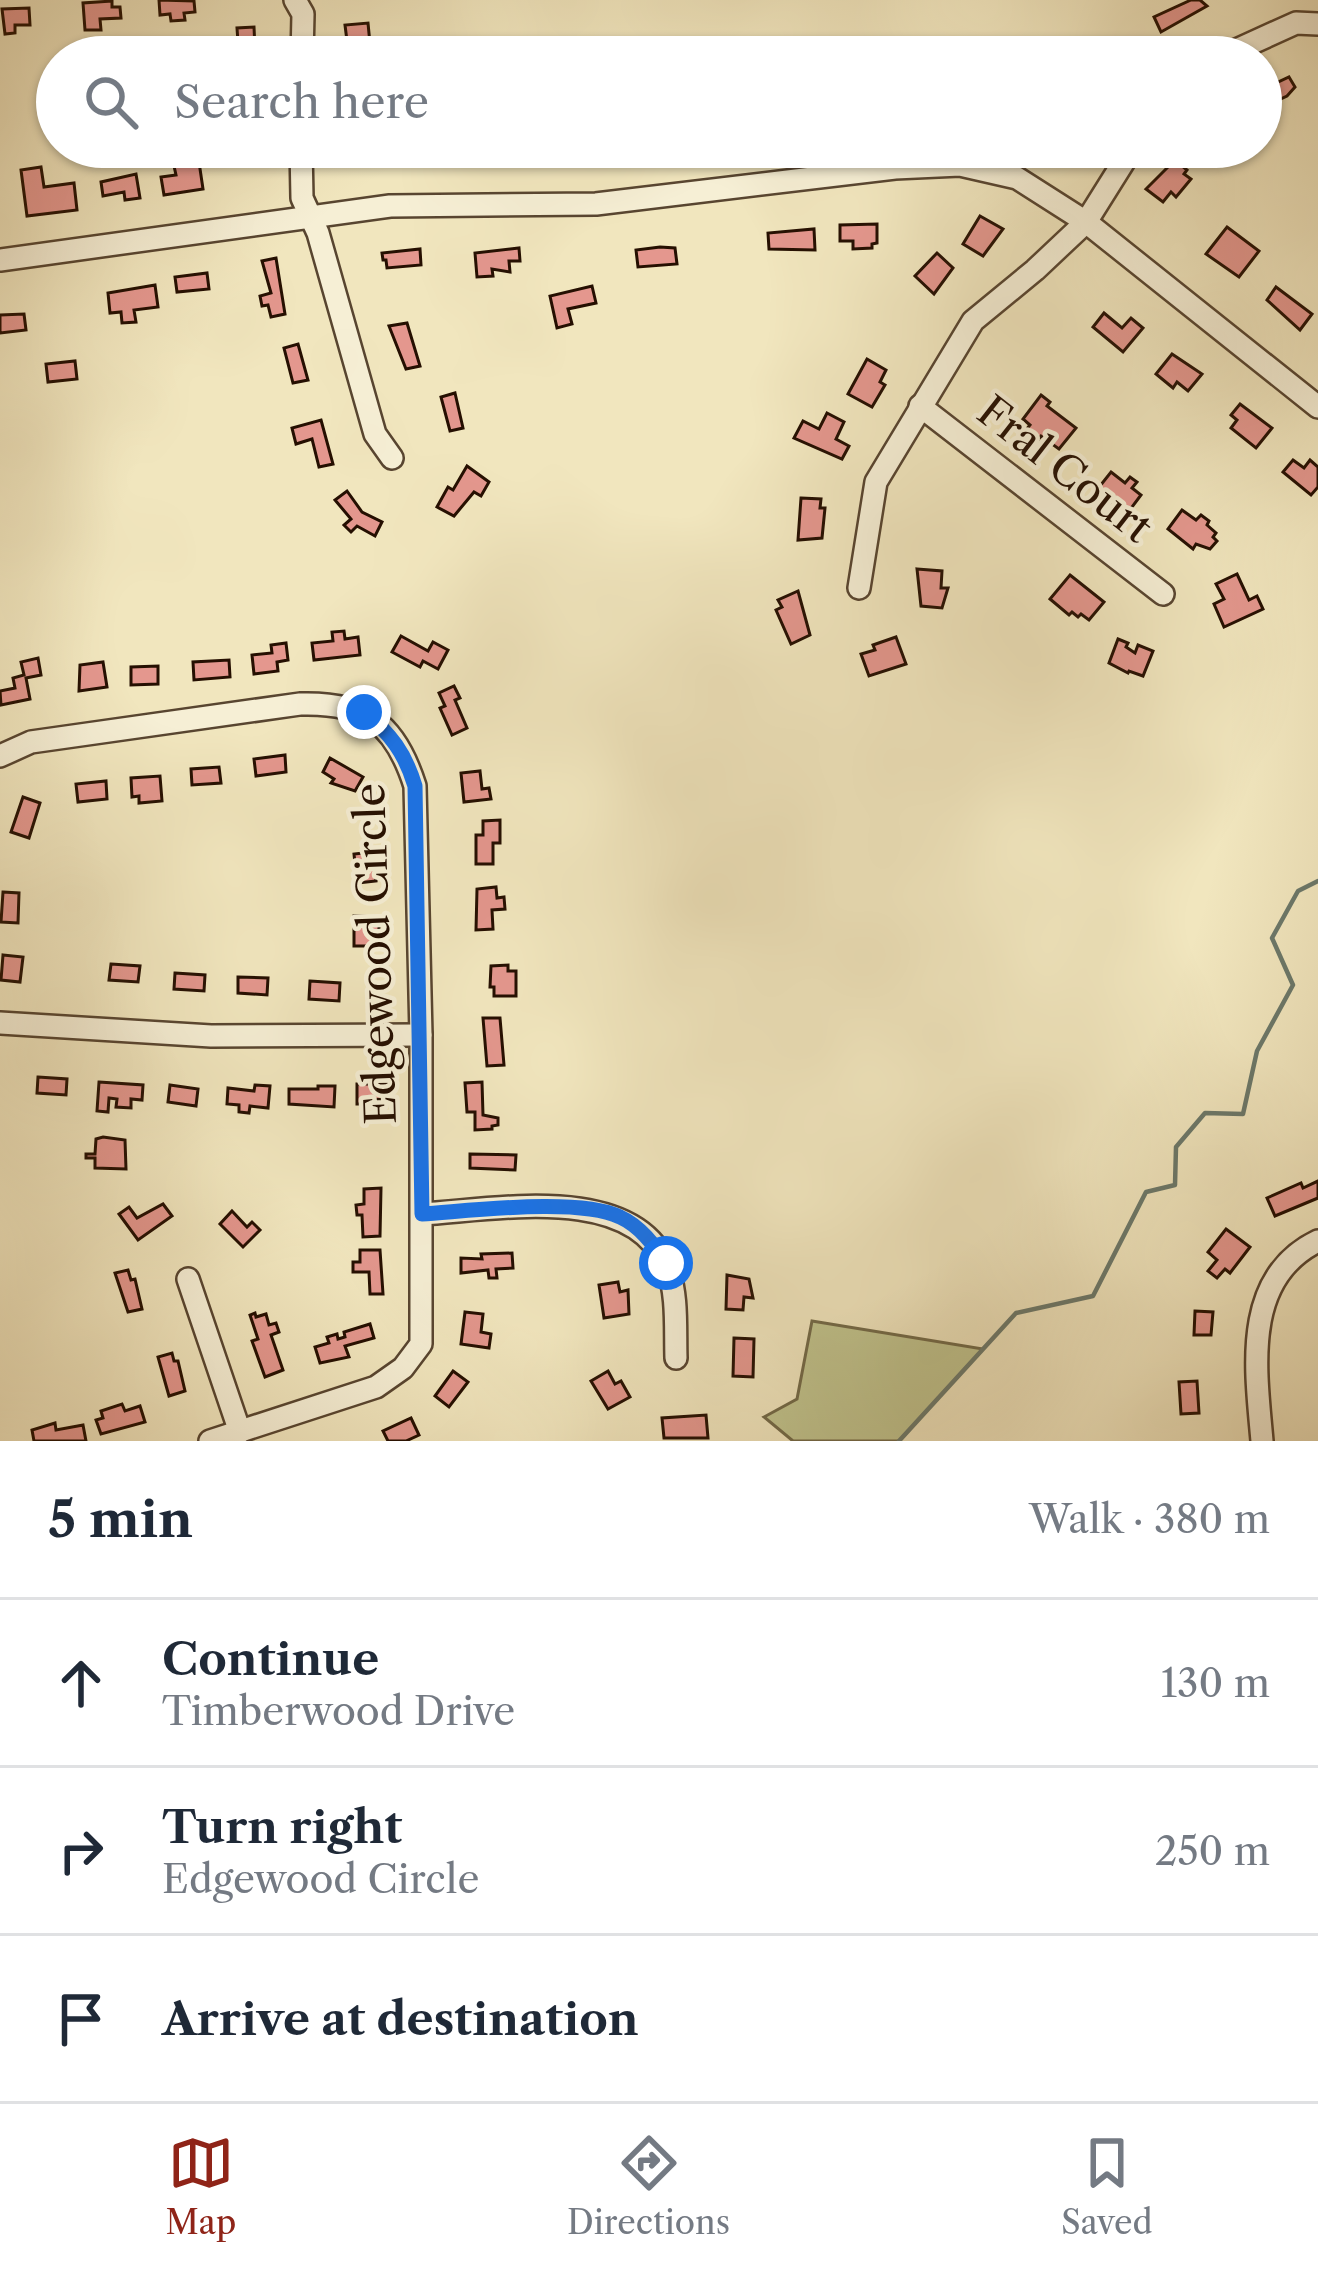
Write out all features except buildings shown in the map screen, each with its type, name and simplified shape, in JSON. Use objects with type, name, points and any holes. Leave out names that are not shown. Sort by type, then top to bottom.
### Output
[{"type":"street","points":[[295,0],[302,14],[302,36]]},
{"type":"street","points":[[1267,36],[1296,23],[1318,24]]},
{"type":"street","points":[[301,168],[302,198],[369,417],[392,458]]},
{"type":"street","points":[[0,260],[445,203],[615,202],[895,168]]},
{"type":"street","points":[[973,168],[1017,178],[1086,222],[1318,407]]},
{"type":"street","points":[[859,588],[876,482],[920,406],[973,321],[1086,222],[1120,168]]},
{"type":"street","name":"Fral Court","points":[[920,406],[1162,594]]},
{"type":"street","name":"Edgewood Circle","points":[[0,756],[31,742],[334,703],[364,712],[387,730],[406,757],[415,786],[421,1344],[403,1368],[376,1387],[210,1441]]},
{"type":"street","points":[[0,1023],[211,1036],[421,1035]]},
{"type":"street","points":[[422,1214],[591,1209],[621,1217],[650,1240],[666,1263],[674,1292],[676,1358]]},
{"type":"street","points":[[1262,1441],[1255,1360],[1257,1318],[1276,1281],[1303,1248],[1318,1240]]},
{"type":"street","points":[[188,1279],[240,1432]]},
{"type":"green space","points":[[812,1321],[983,1349],[899,1441],[793,1441],[764,1417],[797,1399]]},
{"type":"waterway","points":[[899,1441],[1016,1313],[1093,1296],[1146,1192],[1175,1185],[1176,1147],[1205,1113],[1243,1114],[1257,1051],[1293,985],[1272,938],[1298,891],[1318,881]]},
{"type":"route","points":[[364,712],[387,730],[406,757],[415,786],[422,1214],[591,1209],[621,1217],[650,1240],[666,1263]]}]
